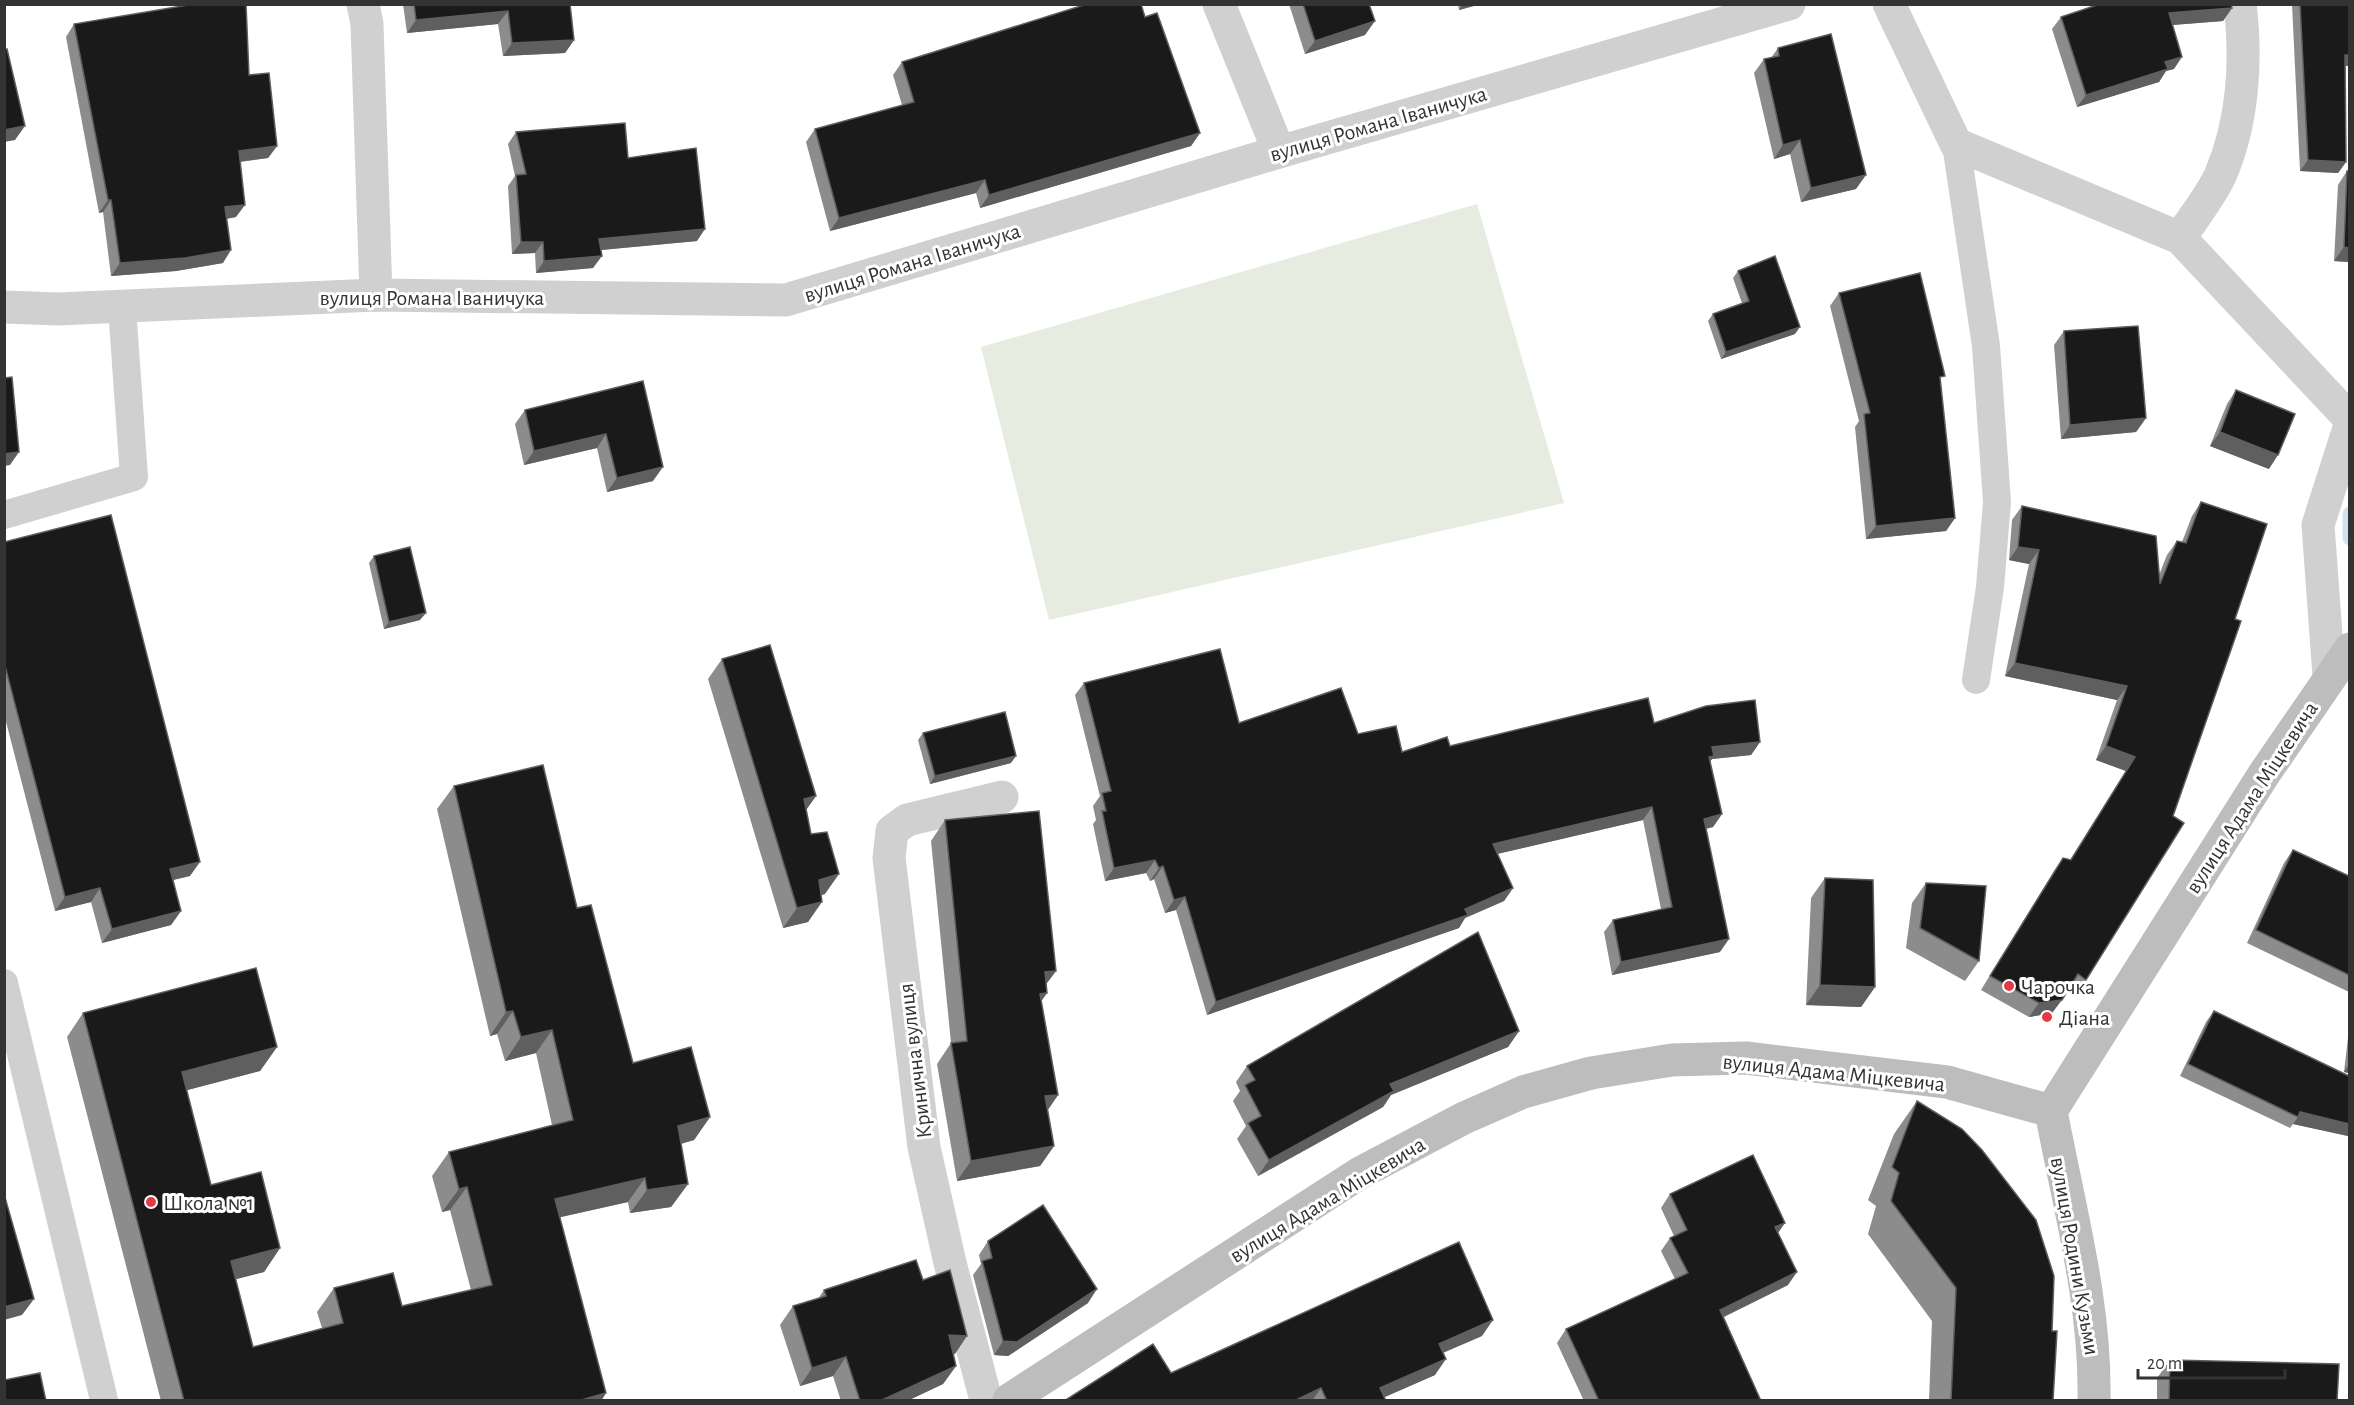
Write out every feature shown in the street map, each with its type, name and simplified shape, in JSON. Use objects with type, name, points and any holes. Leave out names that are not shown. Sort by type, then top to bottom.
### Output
[{"type":"street","points":[[363,4],[367,24],[376,295]]},
{"type":"street","points":[[1219,4],[1279,152]]},
{"type":"street","name":"вулиця Романа Іваничука","points":[[4,307],[58,309],[376,295],[786,300],[1279,152],[1789,4]]},
{"type":"street","points":[[1888,4],[1956,144],[2180,238],[2349,419]]},
{"type":"street","points":[[2180,238],[2219,177],[2231,142],[2241,87],[2240,4]]},
{"type":"street","points":[[2329,676],[2318,525],[2349,425]]},
{"type":"street","name":"вулиця Адама Міцкевича","points":[[1009,1401],[1360,1173],[1464,1118],[1523,1092],[1592,1073],[1672,1060],[1746,1058],[1947,1082],[2051,1111],[2329,676],[2349,649]]},
{"type":"street","name":"Кринична вулиця","points":[[986,1401],[924,1147],[889,858],[892,831],[907,820],[1002,797]]},
{"type":"street","name":"вулиця Родини Кузьми","points":[[2051,1111],[2088,1301],[2095,1366],[2094,1401]]},
{"type":"lane","points":[[1956,144],[1986,346],[1997,502],[1990,587],[1976,680]]},
{"type":"lane","points":[[4,515],[134,477],[122,306]]},
{"type":"lane","points":[[4,983],[104,1401]]},
{"type":"shaded area","points":[[1477,204],[1564,503],[1049,620],[981,347]]},
{"type":"building","points":[[194,4],[246,4],[249,75],[269,73],[277,146],[239,151],[245,205],[225,207],[231,250],[185,258],[120,263],[111,200],[108,200],[74,24]]},
{"type":"building","points":[[414,4],[570,4],[574,40],[512,43],[508,11],[416,20]]},
{"type":"building","points":[[1087,4],[1141,4],[1145,17],[1157,13],[1200,133],[989,195],[985,180],[839,218],[815,129],[914,102],[902,62]]},
{"type":"building","points":[[1303,4],[1369,4],[1375,21],[1315,41]]},
{"type":"building","points":[[2100,4],[2231,4],[2232,8],[2169,13],[2182,57],[2165,62],[2168,69],[2086,95],[2061,17]]},
{"type":"building","points":[[2300,4],[2349,4],[2349,55],[2345,55],[2346,162],[2308,160]]},
{"type":"building","points":[[1831,34],[1866,175],[1811,188],[1800,140],[1783,145],[1764,59],[1779,56],[1778,48]]},
{"type":"building","points":[[7,49],[25,126],[4,130],[4,50]]},
{"type":"building","points":[[625,123],[628,158],[696,148],[705,229],[599,239],[602,256],[544,261],[543,242],[521,242],[516,175],[526,174],[516,132]]},
{"type":"building","points":[[2347,171],[2349,171],[2349,248],[2344,247]]},
{"type":"building","points":[[1775,256],[1800,327],[1726,352],[1713,314],[1749,301],[1738,271]]},
{"type":"building","points":[[1920,273],[1945,376],[1940,377],[1955,518],[1876,526],[1864,414],[1870,413],[1839,293]]},
{"type":"building","points":[[2138,326],[2146,418],[2070,425],[2064,331]]},
{"type":"building","points":[[12,377],[19,452],[4,454],[4,378]]},
{"type":"building","points":[[643,381],[663,467],[617,478],[606,434],[534,451],[525,410]]},
{"type":"building","points":[[2236,390],[2295,414],[2278,455],[2220,432]]},
{"type":"building","points":[[2201,502],[2267,524],[2235,619],[2241,621],[2173,816],[2184,823],[2086,980],[2078,974],[2062,1000],[2039,1003],[1990,976],[2063,858],[2071,860],[2135,757],[2106,746],[2127,686],[2015,663],[2039,550],[2018,547],[2022,506],[2156,536],[2160,584],[2177,541],[2186,543]]},
{"type":"building","points":[[111,515],[200,862],[170,869],[181,911],[112,929],[100,888],[65,897],[4,662],[4,542]]},
{"type":"building","points":[[410,547],[426,613],[389,622],[374,556]]},
{"type":"building","points":[[770,645],[816,796],[804,799],[811,834],[827,832],[839,874],[819,880],[822,902],[797,908],[722,659]]},
{"type":"building","points":[[1220,649],[1239,723],[1341,688],[1358,734],[1396,726],[1402,752],[1447,737],[1450,746],[1648,698],[1654,723],[1706,706],[1755,700],[1760,742],[1712,747],[1714,756],[1709,757],[1722,814],[1704,819],[1729,939],[1621,962],[1613,920],[1672,907],[1652,807],[1493,844],[1513,888],[1465,909],[1468,915],[1216,1002],[1185,897],[1174,900],[1163,866],[1159,868],[1155,860],[1114,868],[1102,811],[1106,811],[1102,793],[1111,791],[1084,683]]},
{"type":"building","points":[[1005,712],[1016,756],[935,776],[923,733]]},
{"type":"building","points":[[543,765],[577,908],[591,905],[633,1063],[691,1047],[710,1117],[678,1126],[688,1184],[647,1190],[645,1178],[555,1199],[606,1393],[578,1401],[184,1401],[83,1013],[256,968],[277,1047],[182,1072],[211,1185],[261,1172],[280,1248],[231,1261],[253,1347],[343,1323],[334,1288],[393,1273],[402,1306],[492,1285],[467,1187],[459,1189],[449,1152],[573,1120],[552,1030],[521,1037],[513,1011],[506,1012],[454,786]]},
{"type":"building","points":[[1039,811],[1056,971],[1045,972],[1047,993],[1040,994],[1058,1095],[1045,1096],[1054,1146],[971,1161],[951,1043],[967,1041],[945,820]]},
{"type":"building","points":[[2293,850],[2349,876],[2349,975],[2256,930]]},
{"type":"building","points":[[1825,878],[1873,880],[1875,987],[1820,985]]},
{"type":"building","points":[[1926,883],[1986,886],[1979,961],[1920,928]]},
{"type":"building","points":[[1478,932],[1519,1031],[1390,1084],[1394,1091],[1269,1160],[1248,1123],[1261,1116],[1245,1085],[1255,1080],[1247,1066]]},
{"type":"building","points":[[2214,1011],[2349,1076],[2349,1124],[2300,1112],[2298,1117],[2188,1064]]},
{"type":"building","points":[[1917,1101],[1962,1129],[1982,1150],[2036,1220],[2054,1276],[2052,1331],[2057,1331],[2053,1401],[1951,1401],[1956,1288],[1891,1201],[1899,1173],[1892,1167]]},
{"type":"building","points":[[1753,1155],[1785,1223],[1775,1227],[1797,1272],[1720,1310],[1761,1401],[1599,1401],[1566,1329],[1688,1273],[1670,1238],[1687,1230],[1670,1194]]},
{"type":"building","points":[[4,1194],[34,1299],[4,1307]]},
{"type":"building","points":[[1043,1205],[1097,1289],[1017,1342],[1003,1341],[982,1261],[992,1258],[988,1241]]},
{"type":"building","points":[[1459,1242],[1493,1320],[1439,1344],[1446,1359],[1380,1388],[1386,1401],[1327,1401],[1321,1388],[1294,1401],[1064,1401],[1153,1344],[1171,1373]]},
{"type":"building","points":[[916,1260],[923,1280],[950,1270],[967,1336],[949,1335],[956,1366],[880,1401],[860,1401],[846,1357],[812,1368],[793,1306],[826,1296],[824,1290]]},
{"type":"building","points":[[2170,1360],[2339,1364],[2337,1401],[2169,1401]]},
{"type":"building","points":[[40,1373],[46,1401],[4,1401],[4,1380]]},
{"type":"waterway","points":[[2350,514],[2350,538]]},
{"type":"place","name":"Чарочка","points":[[2009,986]]},
{"type":"place","name":"Діана","points":[[2047,1017]]},
{"type":"place","name":"Школа №1","points":[[151,1202]]}]
